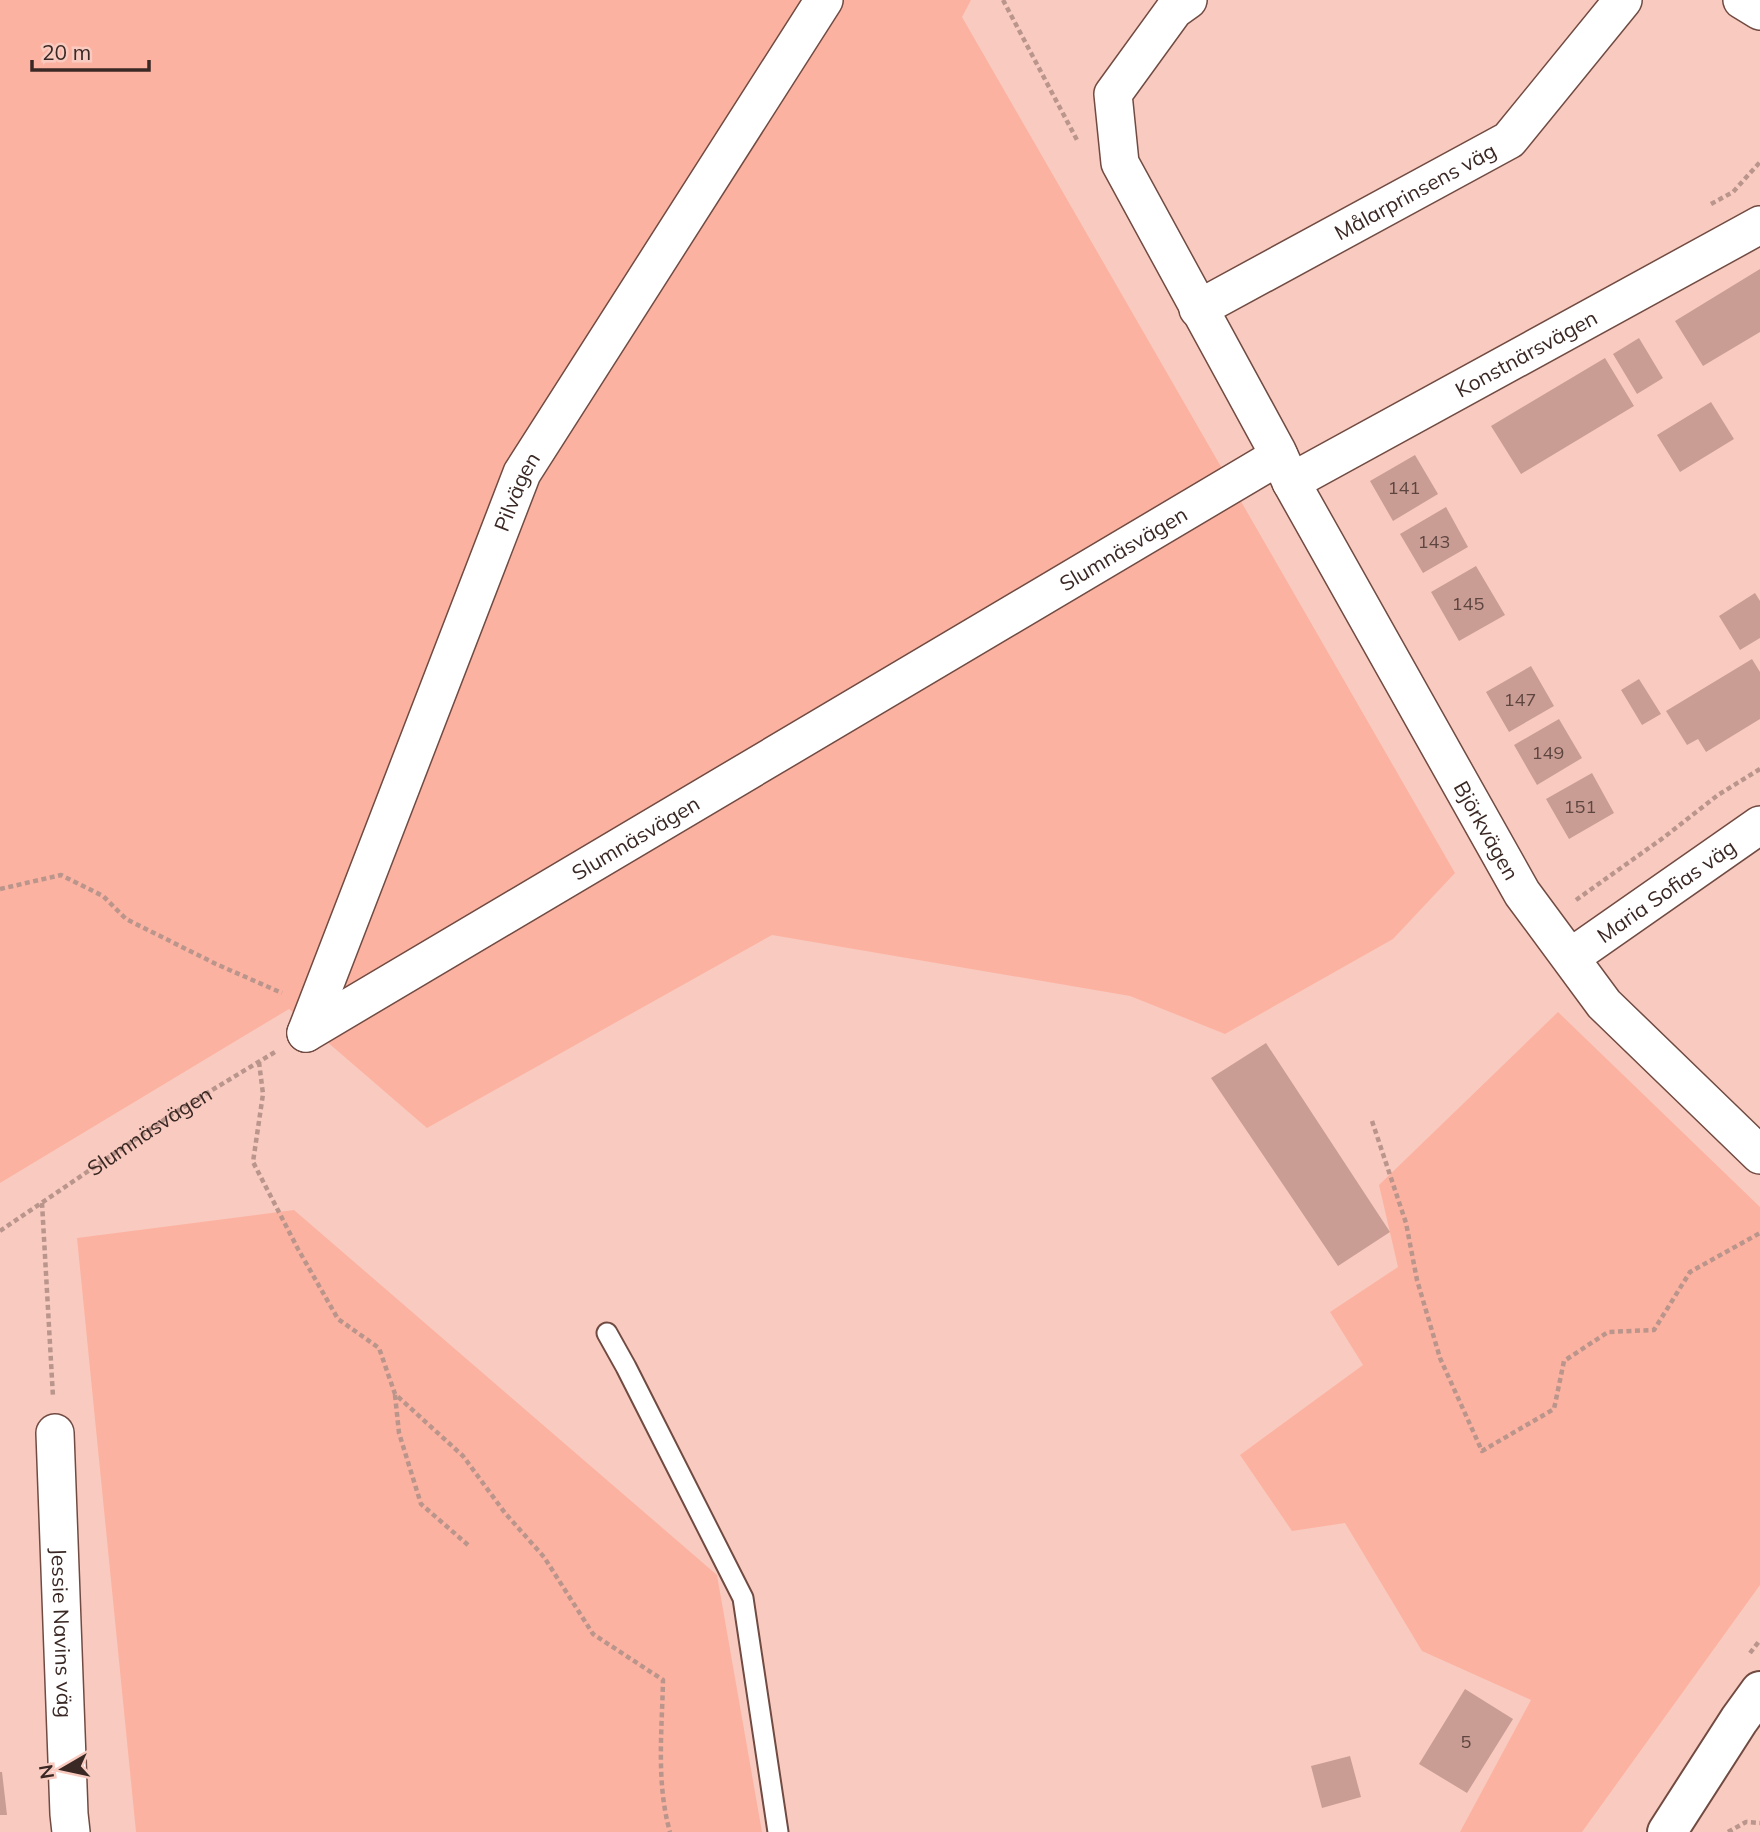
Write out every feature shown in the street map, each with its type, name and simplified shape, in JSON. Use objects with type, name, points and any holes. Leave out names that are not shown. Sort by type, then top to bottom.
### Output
[{"type":"main road","points":[[1667,1832],[1760,1692]]},
{"type":"street","name":"Pilvägen","points":[[311,1020],[522,473],[824,0]]},
{"type":"street","points":[[1188,0],[1174,10],[1113,94],[1120,163],[1285,469]]},
{"type":"street","name":"Målarprinsens väg","points":[[1198,309],[1509,140],[1623,0]]},
{"type":"street","points":[[1742,0],[1760,11]]},
{"type":"street","name":"Konstnärsvägen","points":[[1285,469],[1760,225]]},
{"type":"street","name":"Slumnäsvägen","points":[[311,1020],[1285,469]]},
{"type":"street","name":"Björkvägen","points":[[1285,469],[1522,893],[1604,1004],[1760,1155]]},
{"type":"street","name":"Maria Sofias väg","points":[[1571,957],[1760,825]]},
{"type":"street","name":"Jessie Navins väg","points":[[55,1433],[71,1832]]},
{"type":"lane","points":[[607,1333],[743,1598],[778,1832]]},
{"type":"path","points":[[1564,900],[1575,901],[1586,894],[1718,794],[1760,769]]},
{"type":"path","points":[[0,888],[61,875],[103,896],[126,919],[216,964],[311,1020]]},
{"type":"path","name":"Slumnäsvägen","points":[[0,1231],[174,1113],[259,1062],[311,1020]]},
{"type":"path","points":[[259,1062],[264,1094],[253,1162],[338,1320],[379,1348],[395,1394],[399,1433],[421,1504],[468,1545]]},
{"type":"path","points":[[1372,1121],[1406,1223],[1417,1280],[1440,1358],[1482,1451],[1554,1409],[1564,1361],[1608,1332],[1654,1330],[1690,1272],[1760,1233]]},
{"type":"path","points":[[42,1203],[55,1433]]},
{"type":"path","points":[[395,1394],[463,1456],[505,1513],[544,1557],[593,1634],[663,1680],[660,1762],[670,1832]]},
{"type":"path","points":[[1728,1832],[1746,1822],[1760,1823]]},
{"type":"shaded area","points":[[0,0],[971,0],[962,17],[1455,873],[1393,939],[1225,1034],[1130,996],[772,935],[427,1128],[289,1009],[0,1183]]},
{"type":"shaded area","points":[[1558,1012],[1760,1207],[1760,1585],[1582,1832],[1460,1832],[1531,1700],[1422,1651],[1345,1523],[1292,1531],[1240,1455],[1363,1365],[1330,1312],[1398,1267],[1379,1185]]},
{"type":"shaded area","points":[[294,1210],[717,1575],[762,1832],[136,1832],[77,1238]]},
{"type":"building","points":[[1760,269],[1760,332],[1703,366],[1675,321]]},
{"type":"building","points":[[1639,338],[1663,378],[1637,394],[1613,354]]},
{"type":"building","points":[[1605,358],[1634,406],[1521,474],[1491,426]]},
{"type":"building","points":[[1711,402],[1734,439],[1680,472],[1657,435]]},
{"type":"building","points":[[1415,455],[1438,494],[1393,521],[1370,481]]},
{"type":"building","points":[[1446,507],[1468,547],[1423,573],[1400,534]]},
{"type":"building","points":[[1476,566],[1505,615],[1459,641],[1431,592]]},
{"type":"building","points":[[1755,593],[1760,601],[1760,638],[1740,650],[1719,616]]},
{"type":"building","points":[[1752,659],[1760,672],[1760,719],[1706,752],[1698,739],[1687,745],[1666,711]]},
{"type":"building","points":[[1531,666],[1554,706],[1509,732],[1486,692]]},
{"type":"building","points":[[1639,679],[1661,714],[1642,725],[1621,690]]},
{"type":"building","points":[[1559,719],[1582,758],[1537,785],[1514,745]]},
{"type":"building","points":[[1592,773],[1614,813],[1569,839],[1546,799]]},
{"type":"building","points":[[1266,1043],[1390,1232],[1338,1266],[1211,1078]]},
{"type":"building","points":[[1465,1689],[1513,1719],[1467,1793],[1419,1764]]},
{"type":"building","points":[[1350,1756],[1361,1797],[1322,1808],[1311,1766]]},
{"type":"building","points":[[2,1772],[7,1815],[0,1815]]}]
